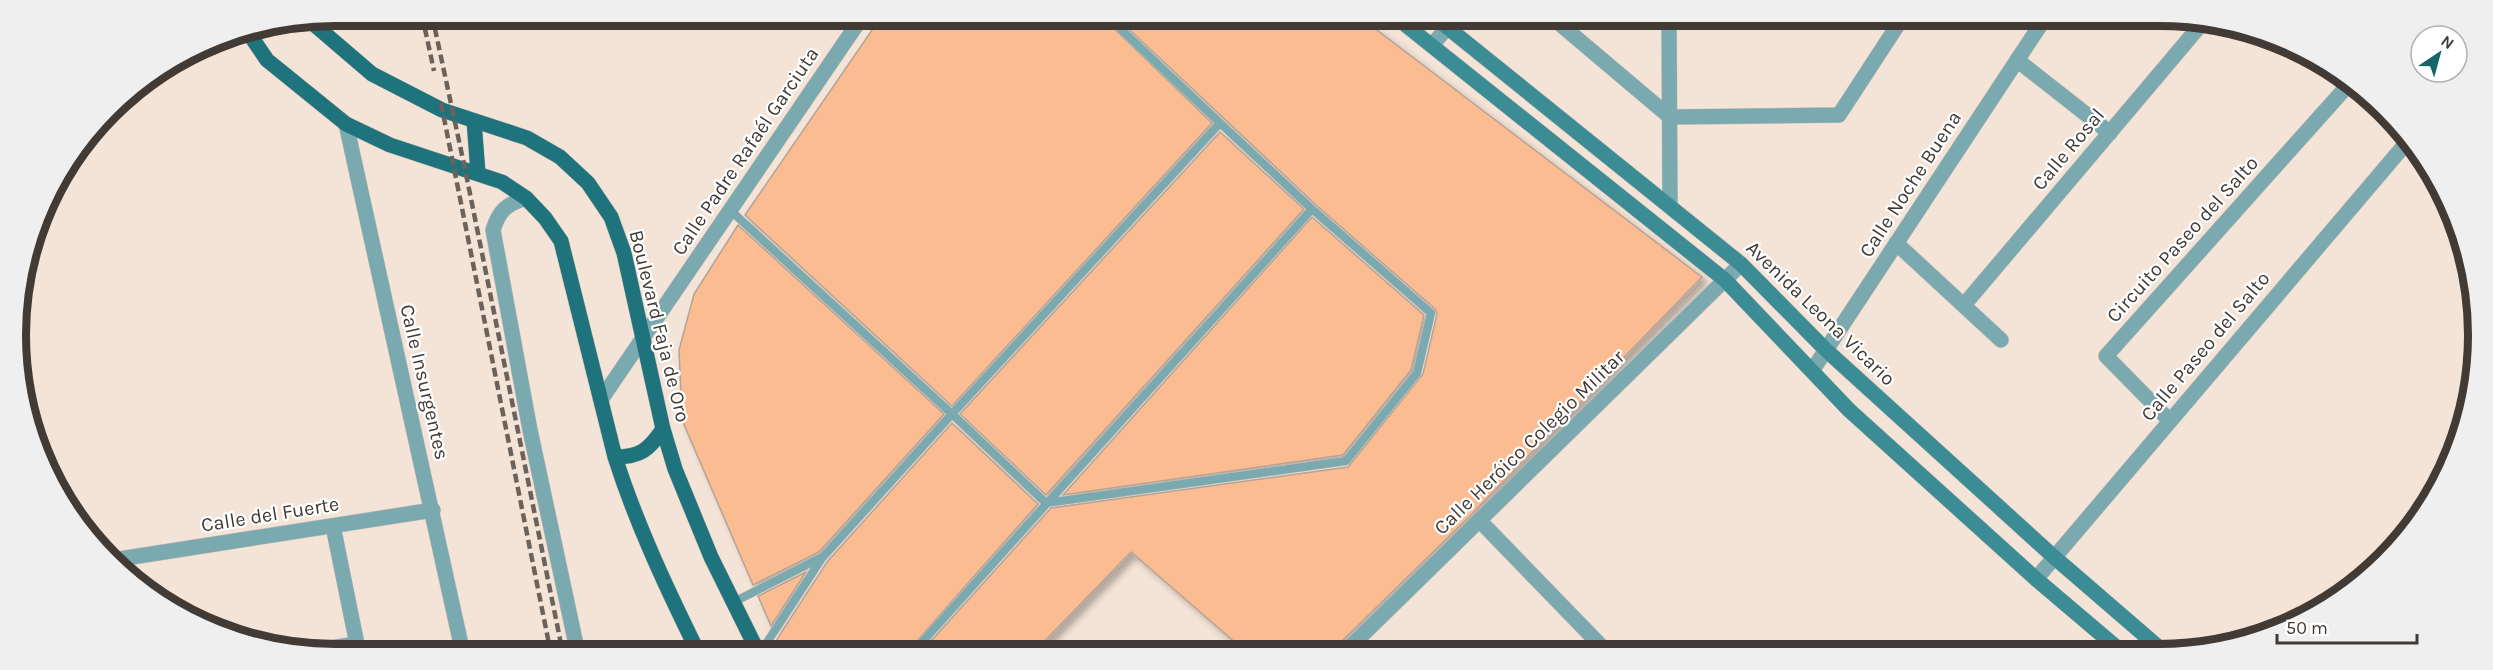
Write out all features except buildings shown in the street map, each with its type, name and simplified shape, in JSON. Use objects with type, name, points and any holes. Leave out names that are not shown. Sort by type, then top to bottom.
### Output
[{"type":"main road","name":"Boulevard Faja de Oro","points":[[316,26],[372,74],[442,110],[527,138],[560,157],[588,183],[611,217],[624,253],[663,429],[675,469],[711,558],[754,644]]},
{"type":"main road","points":[[251,37],[267,60],[346,124],[390,145],[502,182],[526,198],[545,218],[561,241],[625,489],[664,584],[694,644]]},
{"type":"main road","points":[[474,121],[478,173]]},
{"type":"main road","points":[[615,457],[632,457],[651,446],[663,429]]},
{"type":"street","name":"Calle Padre Rafaél Garciuta","points":[[602,398],[856,26]]},
{"type":"street","points":[[1407,26],[1725,280],[1849,410],[2036,579],[2112,644]]},
{"type":"street","points":[[1432,45],[1444,26]]},
{"type":"street","name":"Avenida Leona Vicario","points":[[1453,26],[1741,264],[1826,350],[2054,557],[2155,644]]},
{"type":"street","points":[[1562,26],[1670,117],[1839,115],[1897,26]]},
{"type":"street","points":[[1669,26],[1670,206]]},
{"type":"street","name":"Calle Noche Buena","points":[[1812,371],[2040,26]]},
{"type":"street","name":"Calle Rosal","points":[[1964,305],[2198,28]]},
{"type":"street","points":[[2017,60],[2110,133]]},
{"type":"street","name":"Circuito Paseo del Salto","points":[[2169,420],[2106,356],[2345,88]]},
{"type":"street","name":"Calle Insurgentes","points":[[346,124],[461,644]]},
{"type":"street","name":"Calle Paseo del Salto","points":[[2036,579],[2403,146]]},
{"type":"street","points":[[526,198],[510,203],[498,215],[493,231],[530,430],[576,644]]},
{"type":"street","points":[[1896,243],[2001,339]]},
{"type":"street","name":"Calle Heróico Colegio Militar","points":[[1353,644],[1741,264]]},
{"type":"street","name":"Calle del Fuerte","points":[[121,559],[433,510]]},
{"type":"street","points":[[1479,520],[1599,644]]},
{"type":"street","points":[[333,526],[358,644]]},
{"type":"street","points":[[2123,644],[2134,626]]},
{"type":"lane","points":[[1046,503],[1346,461],[1417,373],[1431,313],[1312,209],[1117,26]]},
{"type":"lane","points":[[766,644],[822,558],[1220,123]]},
{"type":"lane","points":[[920,644],[1312,209]]},
{"type":"lane","points":[[730,210],[1046,503]]},
{"type":"lane","points":[[732,603],[822,558]]},
{"type":"railway","points":[[424,26],[434,71]]},
{"type":"railway","points":[[434,26],[561,644]]},
{"type":"railway","points":[[441,103],[549,644]]}]
